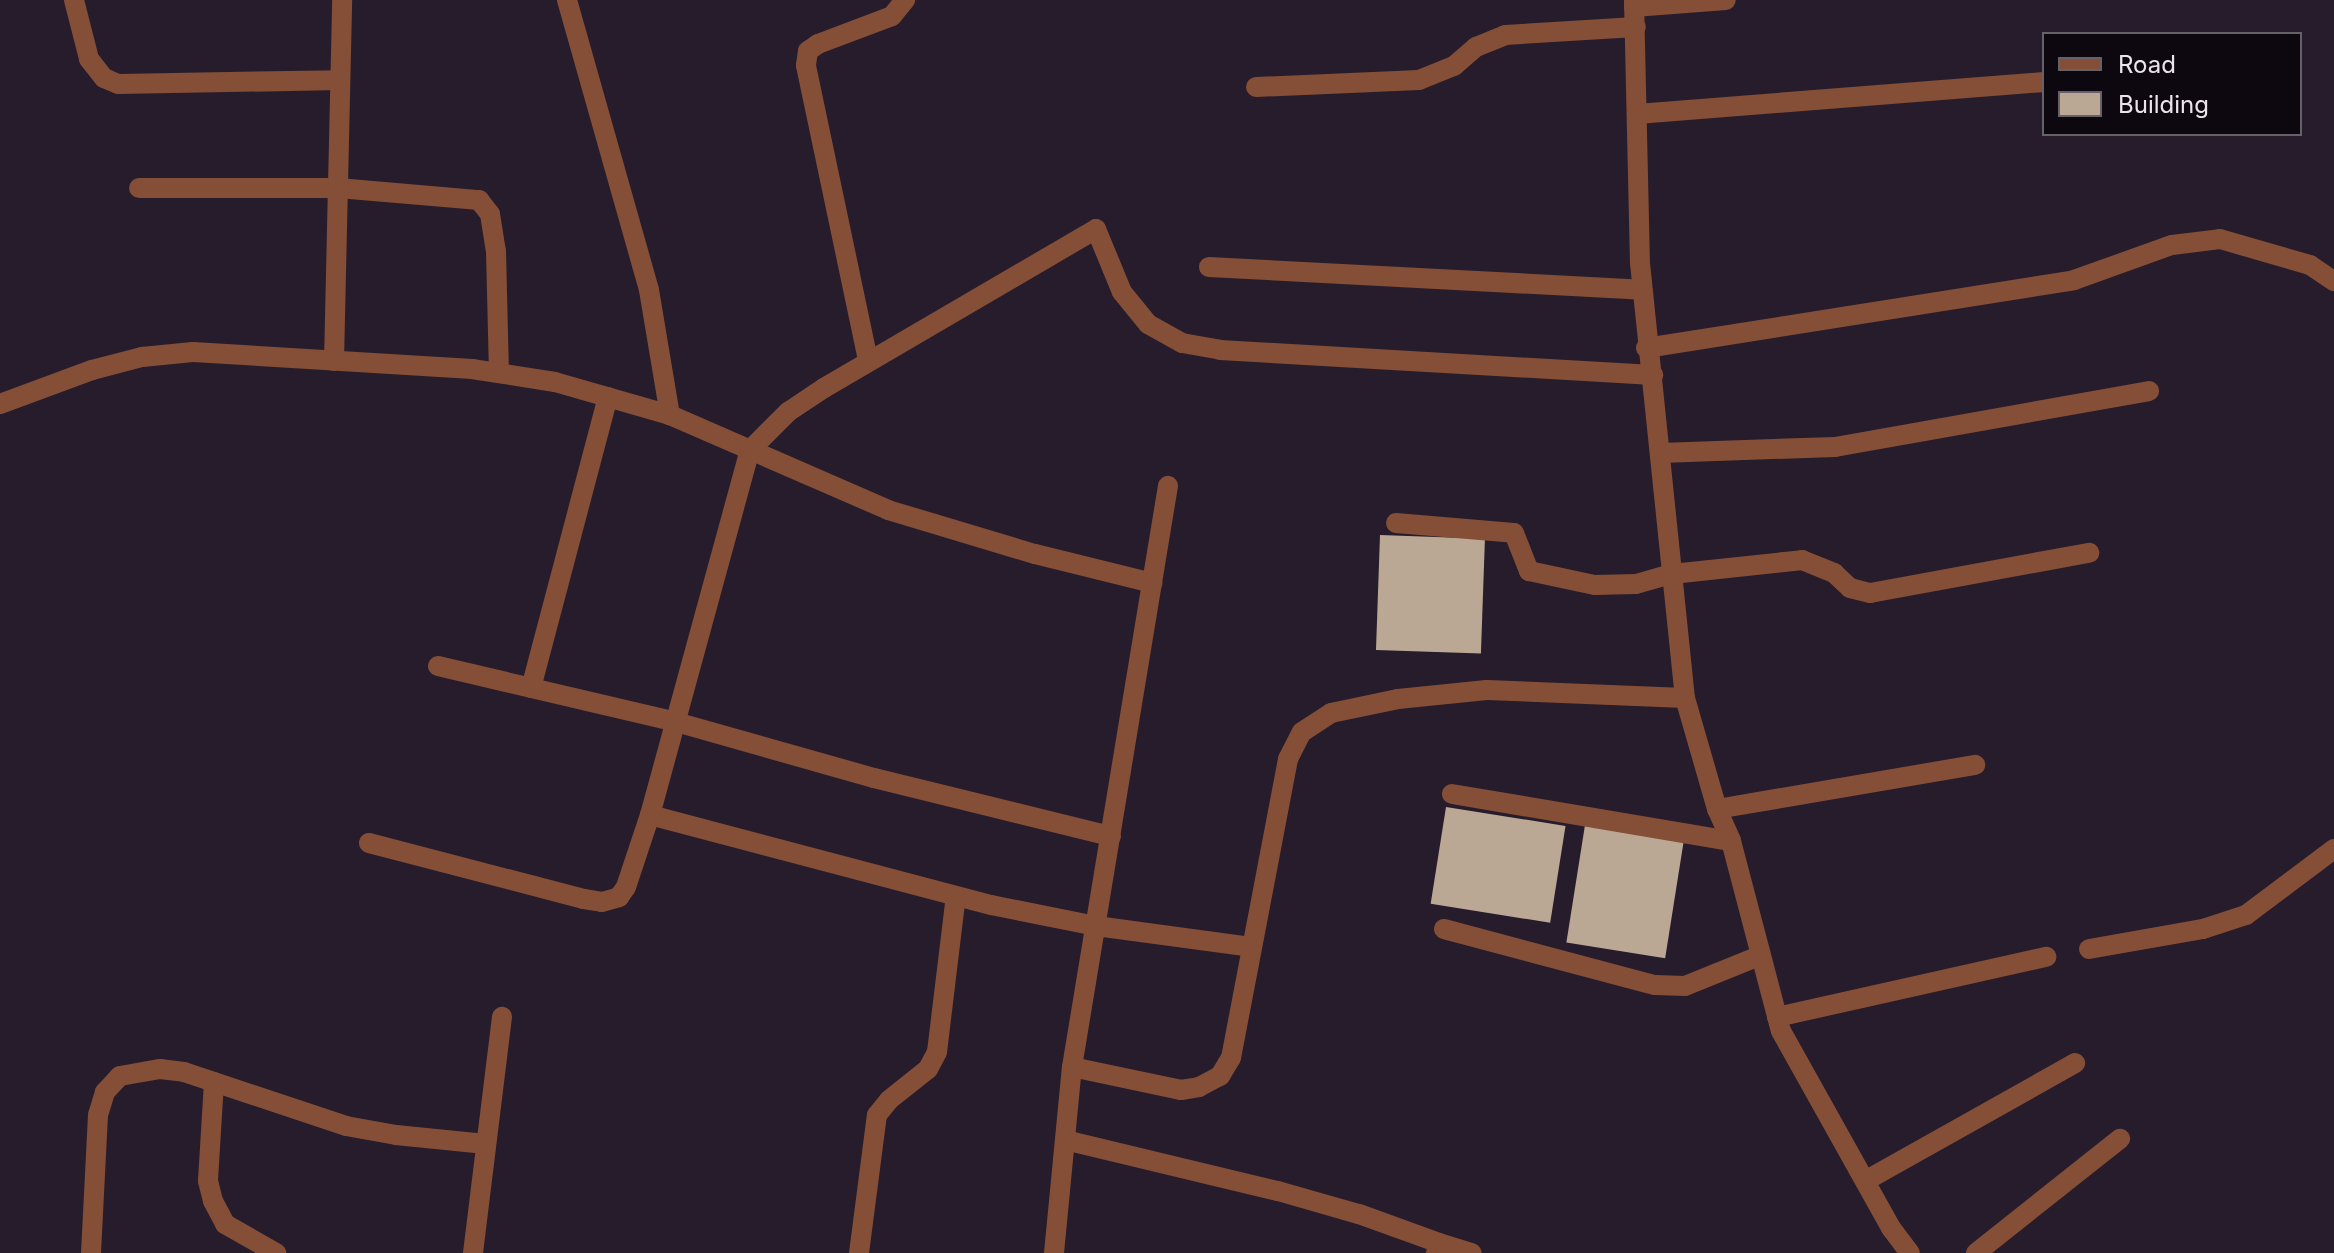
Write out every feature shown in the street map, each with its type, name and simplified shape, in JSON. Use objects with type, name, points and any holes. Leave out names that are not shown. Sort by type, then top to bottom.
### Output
[{"type":"street","points":[[74,0],[89,59],[104,78],[118,84],[340,80]]},
{"type":"street","points":[[334,361],[342,0]]},
{"type":"street","points":[[567,0],[649,290],[670,415]]},
{"type":"street","points":[[868,360],[806,65],[808,51],[818,44],[892,16],[905,0]]},
{"type":"street","points":[[1256,87],[1419,80],[1454,66],[1476,47],[1505,35],[1726,0]]},
{"type":"street","points":[[1635,12],[1646,348],[1653,375],[1685,698],[1717,809],[1731,841],[1777,1017],[1891,1228],[1910,1253]]},
{"type":"street","points":[[1637,114],[2042,82]]},
{"type":"street","points":[[139,188],[338,188],[479,200],[490,214],[496,251],[499,373]]},
{"type":"street","points":[[369,843],[602,902],[619,897],[626,887],[650,815],[750,450],[788,412],[868,360],[1096,229],[1122,292],[1148,324],[1182,343],[1220,350],[1653,375]]},
{"type":"street","points":[[1646,348],[2074,280],[2172,245],[2220,239],[2310,265],[2334,281]]},
{"type":"street","points":[[1209,267],[1642,290]]},
{"type":"street","points":[[0,404],[92,370],[142,357],[193,352],[499,373],[555,382],[670,415],[888,510],[1035,554],[1152,583]]},
{"type":"street","points":[[1660,453],[1835,447],[2149,391]]},
{"type":"street","points":[[531,688],[608,397]]},
{"type":"street","points":[[1054,1253],[1072,1067],[1168,486]]},
{"type":"street","points":[[1396,523],[1514,533],[1529,571],[1570,581],[1636,584],[1672,574],[1802,560],[1834,573],[1850,588],[1870,593],[2089,553]]},
{"type":"street","points":[[438,666],[676,722],[874,778],[1111,836]]},
{"type":"street","points":[[1072,1067],[1181,1090],[1199,1087],[1220,1076],[1231,1058],[1288,759],[1302,732],[1331,713],[1398,699],[1487,690],[1685,698]]},
{"type":"street","points":[[1717,809],[1975,765]]},
{"type":"street","points":[[1452,794],[1731,841]]},
{"type":"street","points":[[650,815],[956,896],[1096,926],[1251,947]]},
{"type":"street","points":[[2089,949],[2203,929],[2246,915],[2334,849]]},
{"type":"street","points":[[859,1253],[877,1115],[889,1100],[928,1069],[937,1052],[956,896]]},
{"type":"street","points":[[1444,929],[1655,985],[1685,986],[1759,956]]},
{"type":"street","points":[[1777,1017],[2046,957]]},
{"type":"street","points":[[473,1253],[502,1017]]},
{"type":"street","points":[[1865,1181],[2075,1063]]},
{"type":"street","points":[[91,1253],[98,1115],[105,1092],[120,1076],[160,1069],[214,1082],[346,1126],[396,1135],[486,1144]]},
{"type":"street","points":[[214,1082],[208,1181],[213,1201],[225,1224],[276,1253]]},
{"type":"street","points":[[1976,1253],[2120,1139]]},
{"type":"street","points":[[1065,1140],[1278,1191],[1359,1214],[1437,1248],[1471,1253]]},
{"type":"building","points":[[1380,535],[1485,539],[1481,654],[1376,650]]},
{"type":"building","points":[[1446,807],[1566,826],[1550,923],[1431,904]]},
{"type":"building","points":[[1585,825],[1684,841],[1665,958],[1566,943]]}]
